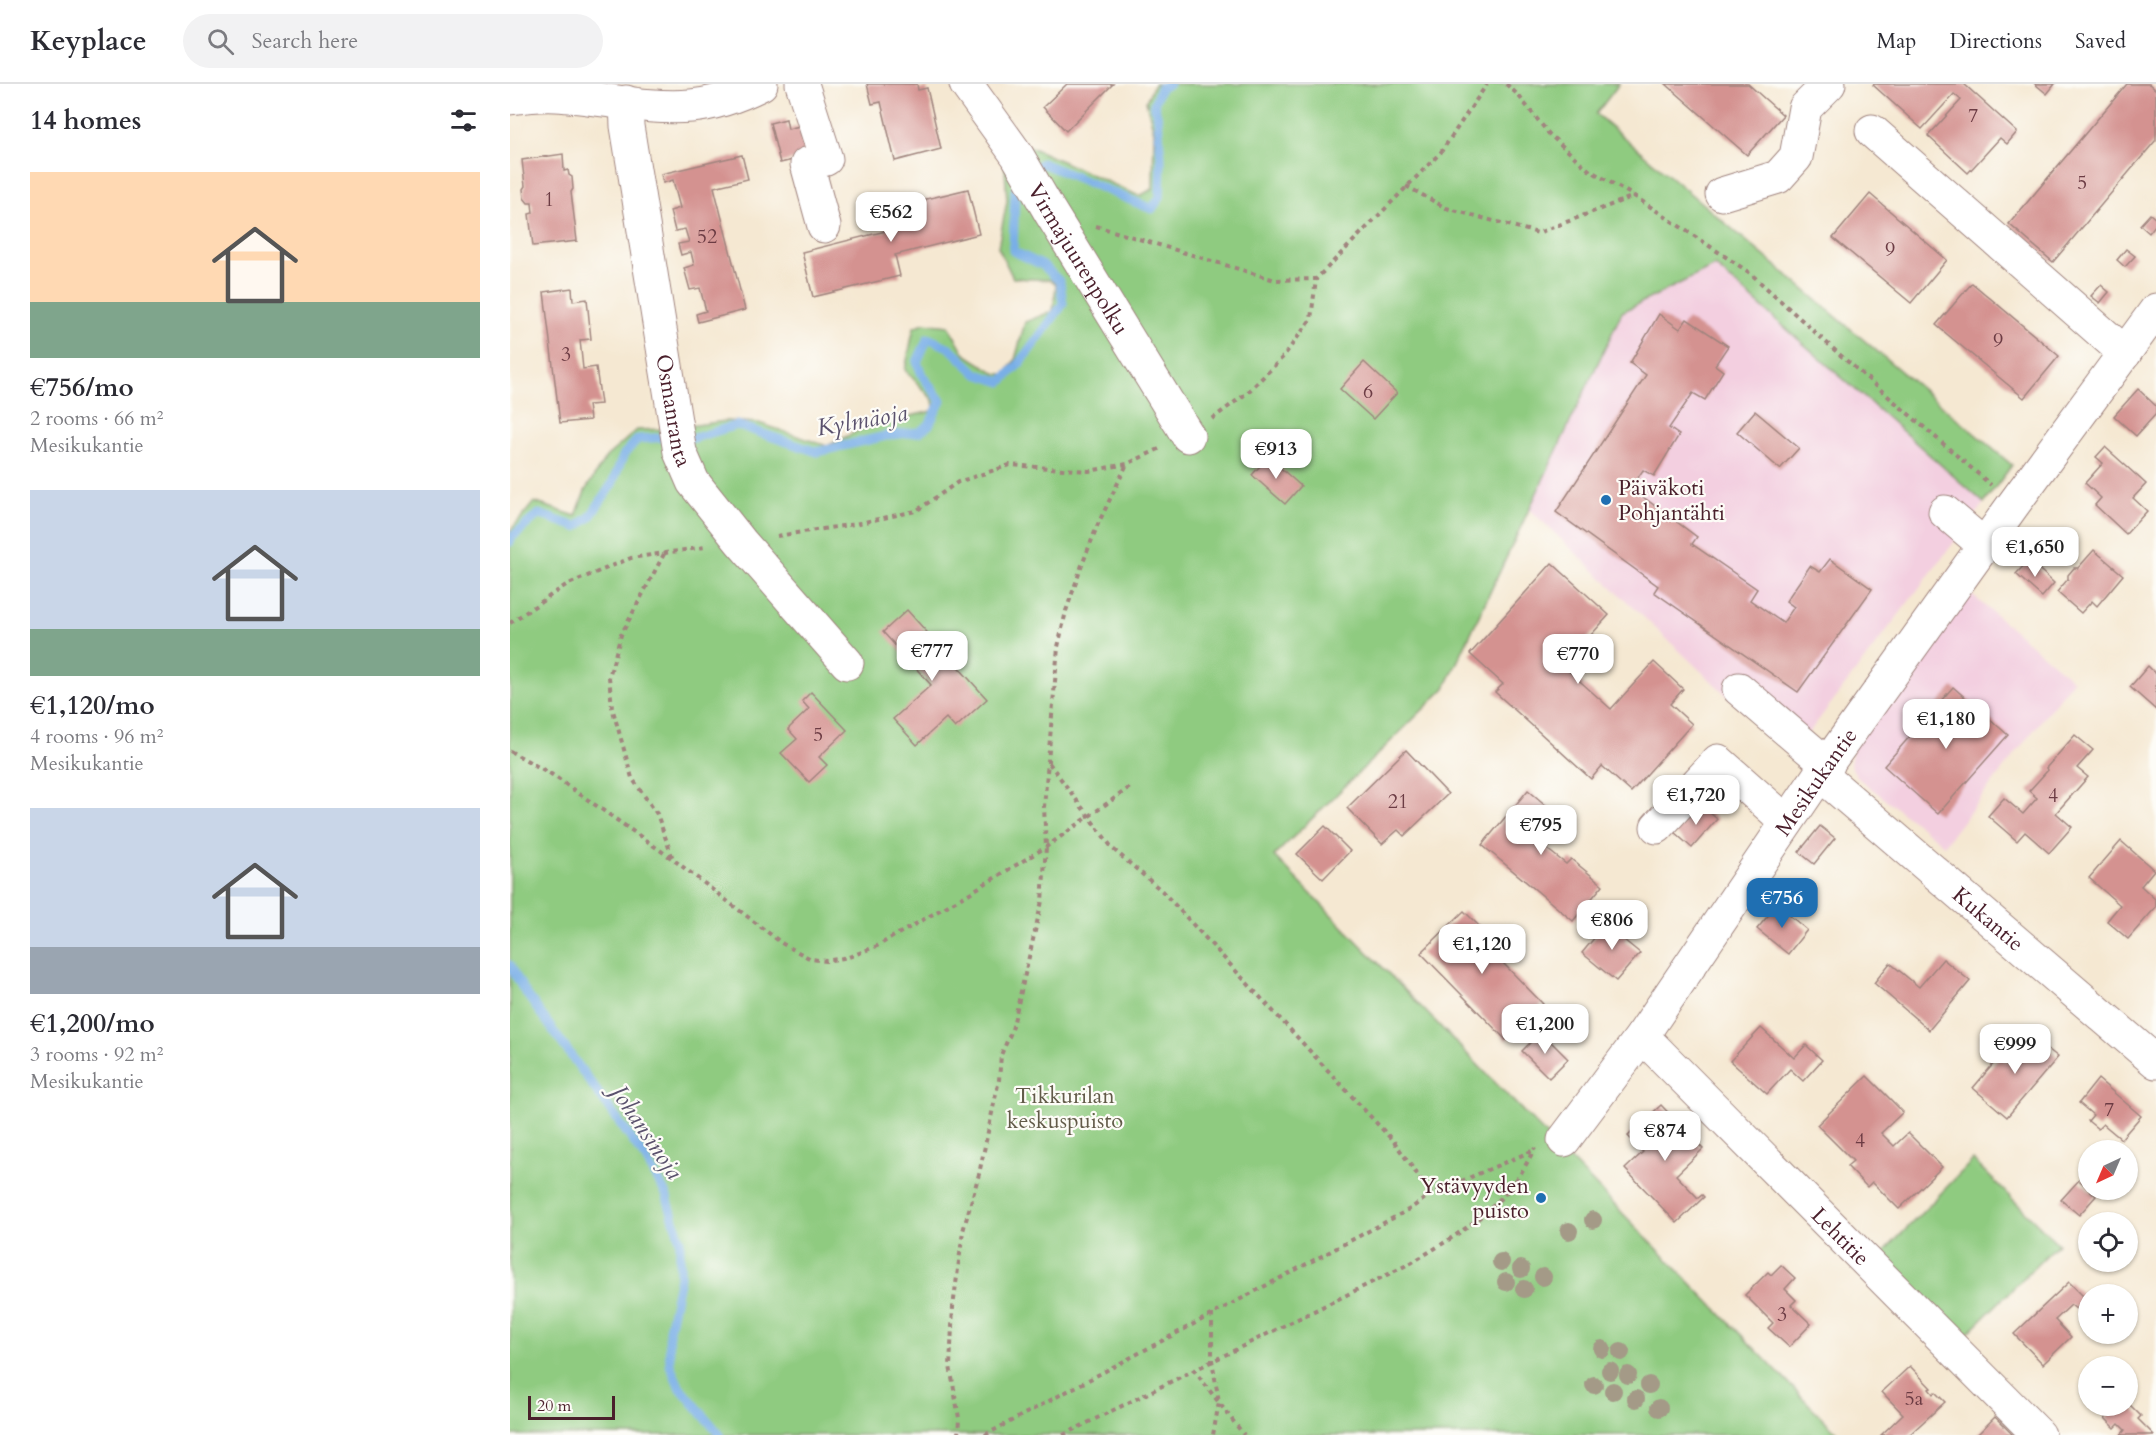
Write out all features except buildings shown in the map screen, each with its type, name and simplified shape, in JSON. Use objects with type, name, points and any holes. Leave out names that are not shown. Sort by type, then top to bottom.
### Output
[{"type":"street","points":[[510,98],[555,94],[644,105],[690,107],[738,95],[761,84]]},
{"type":"street","points":[[802,84],[826,159],[807,164],[824,226]]},
{"type":"street","name":"Virmajuurenpolku","points":[[966,84],[1017,154],[1050,212],[1133,327],[1188,436]]},
{"type":"street","points":[[1722,194],[1778,177],[1796,157],[1804,108],[1829,84]]},
{"type":"street","name":"Osmanranta","points":[[626,102],[627,126],[677,437],[693,482],[741,542],[847,663]]},
{"type":"street","points":[[1872,131],[2145,334]]},
{"type":"street","name":"Mesikukantie","points":[[1546,1144],[1642,1036],[1787,822],[1984,544],[2145,334]]},
{"type":"street","points":[[1945,512],[1984,544]]},
{"type":"street","name":"Kukantie","points":[[1739,689],[1824,769],[2156,1062]]},
{"type":"street","points":[[1658,827],[1718,761],[1787,822]]},
{"type":"street","name":"Lehtitie","points":[[1642,1036],[2040,1435]]},
{"type":"path","points":[[510,623],[566,585],[630,558],[855,524],[916,512],[958,482],[1010,465],[1089,471],[1127,464],[1188,436],[1247,393],[1283,357],[1311,319],[1316,279],[1441,152],[1487,84]]},
{"type":"path","points":[[1506,84],[1518,95],[1548,134],[1589,170],[1634,196],[1750,273],[1839,354],[1999,492]]},
{"type":"path","points":[[1406,186],[1446,208],[1538,233],[1634,196]]},
{"type":"path","points":[[1095,226],[1275,280],[1316,279]]},
{"type":"path","points":[[958,1435],[959,1419],[950,1366],[953,1307],[963,1231],[979,1174],[999,1080],[1001,1055],[1012,1030],[1042,901],[1046,846],[1044,807],[1058,647],[1066,611],[1098,524],[1127,464]]},
{"type":"path","points":[[665,553],[621,635],[609,677],[612,707],[632,778],[657,814],[674,860]]},
{"type":"path","points":[[510,751],[551,774],[674,860],[783,944],[811,959],[826,961],[849,957],[877,946],[1046,846],[1132,785]]},
{"type":"path","points":[[1049,763],[1090,815],[1113,849],[1162,891],[1395,1143],[1431,1194]]},
{"type":"path","points":[[985,1435],[1410,1209],[1431,1194],[1546,1144]]},
{"type":"path","points":[[1063,1435],[1411,1263],[1485,1214],[1546,1144]]},
{"type":"path","points":[[1212,1314],[1212,1360],[1218,1402],[1213,1435]]},
{"type":"path","points":[[1193,1369],[1244,1435]]},
{"type":"shaded area","points":[[1715,266],[1984,503],[1791,756],[1529,509],[1622,312]]},
{"type":"shaded area","points":[[1967,591],[2073,680],[1944,845],[1858,778],[1850,765],[1853,747]]},
{"type":"green space","name":"Tikkurilan keskuspuisto","points":[[1154,84],[1619,84],[1596,114],[2012,465],[1984,503],[1715,266],[1622,312],[1445,688],[1274,856],[1839,1435],[510,1435],[510,531],[534,502],[576,516],[585,491],[606,457],[637,430],[666,429],[726,421],[759,423],[827,446],[868,426],[932,411],[933,400],[905,370],[914,327],[924,323],[949,326],[965,354],[997,374],[1005,374],[1015,360],[1025,322],[1053,311],[1056,285],[1050,280],[1013,278],[998,247],[1007,201],[1004,155],[1019,142],[1139,196],[1153,189],[1154,132],[1146,101]]},
{"type":"green space","points":[[1973,1160],[2058,1244],[1963,1338],[1881,1255]]},
{"type":"waterway","name":"Kylmäoja","points":[[1032,170],[1042,163],[1152,209],[1160,197],[1161,158],[1158,119],[1154,104],[1160,88],[1169,84]]},
{"type":"waterway","name":"Kylmäoja","points":[[685,438],[694,438],[737,425],[817,452],[890,435],[919,432],[929,425],[941,401],[922,375],[917,362],[928,338],[950,348],[977,374],[1001,382],[1020,363],[1063,304],[1060,282],[1044,266],[1013,251],[1015,191],[1022,179]]},
{"type":"waterway","name":"Kylmäoja","points":[[510,542],[512,537],[539,514],[576,527],[590,517],[612,484],[624,454],[638,439],[671,437]]},
{"type":"waterway","name":"Johansinoja","points":[[510,965],[523,989],[645,1158],[666,1194],[680,1240],[680,1277],[669,1330],[670,1365],[679,1386],[720,1435]]},
{"type":"place","name":"Päiväkoti Pohjantähti","points":[[1606,500]]},
{"type":"place","name":"Ystävyyden puisto","points":[[1541,1198]]}]
